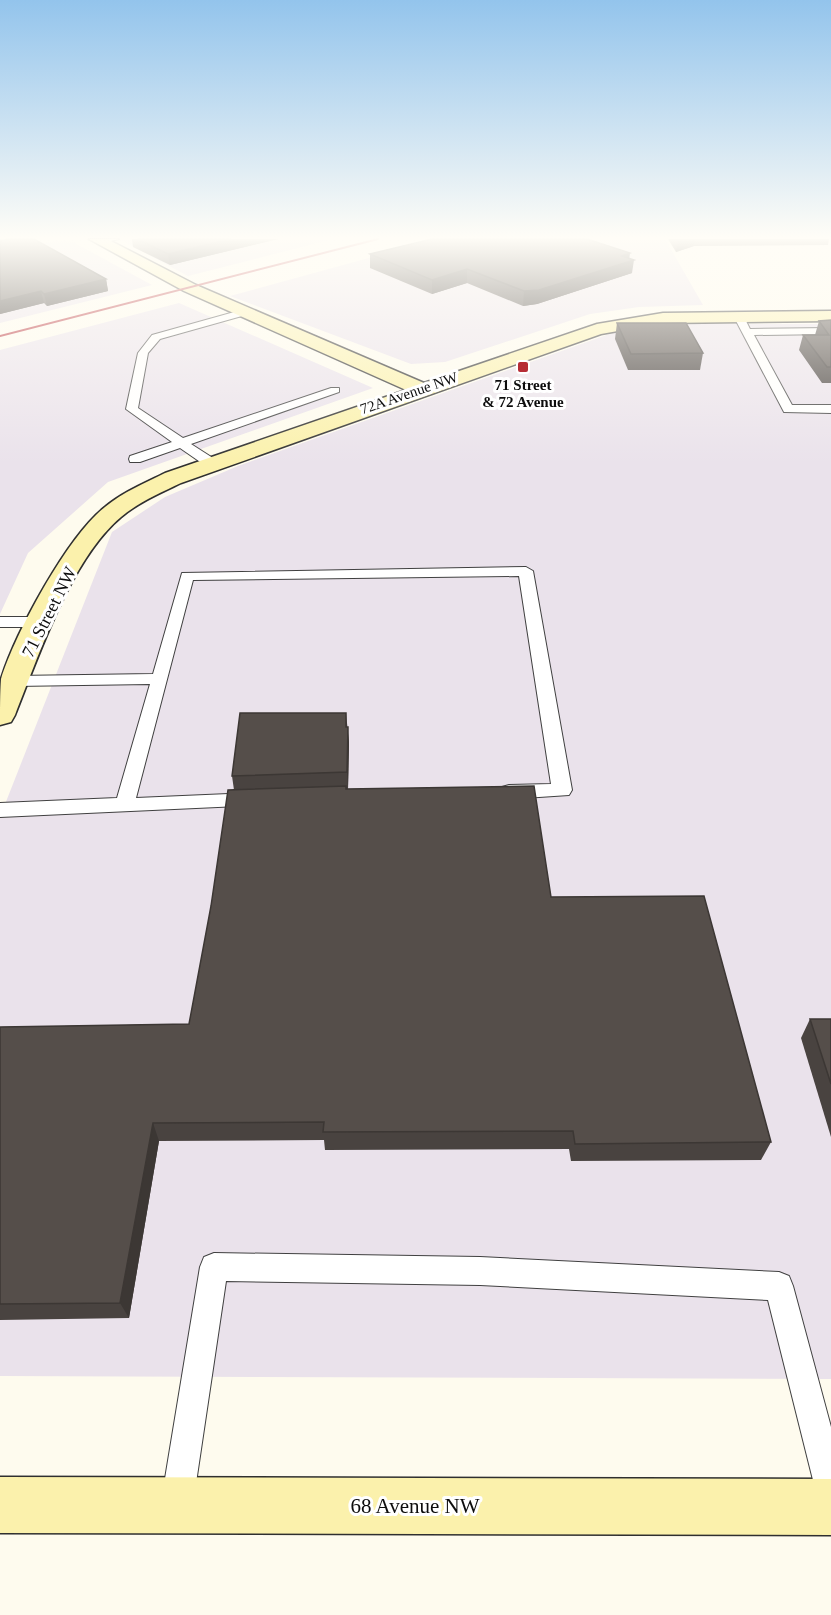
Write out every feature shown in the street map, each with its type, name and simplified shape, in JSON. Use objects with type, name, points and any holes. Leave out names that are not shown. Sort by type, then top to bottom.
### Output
[{"type":"street","points":[[250,314],[421,389]]},
{"type":"street","name":"72A Avenue NW","points":[[108,516],[139,495],[211,463],[560,340],[615,324],[663,318],[744,324],[831,316]]},
{"type":"street","name":"71 Street NW","points":[[0,715],[42,622],[78,554],[91,534],[108,516]]},
{"type":"street","name":"68 Avenue NW","points":[[0,1505],[831,1507]]},
{"type":"lane","points":[[211,463],[132,409],[143,353],[156,338],[237,314]]},
{"type":"lane","points":[[744,324],[831,331]]},
{"type":"lane","points":[[744,324],[788,409],[831,409]]},
{"type":"lane","points":[[135,459],[334,390]]},
{"type":"lane","points":[[125,804],[187,576],[526,571],[562,790],[491,792]]},
{"type":"lane","points":[[0,622],[42,622]]},
{"type":"lane","points":[[15,681],[160,679]]},
{"type":"lane","points":[[0,810],[267,800]]},
{"type":"lane","points":[[176,1506],[214,1267],[480,1271],[779,1286],[831,1488]]},
{"type":"shaded area","points":[[0,314],[35,314],[0,323]]},
{"type":"shaded area","points":[[136,314],[205,314],[373,388],[108,482],[28,553],[0,614],[0,350]]},
{"type":"shaded area","points":[[279,314],[589,314],[445,362],[411,364]]},
{"type":"shaded area","points":[[692,324],[831,324],[831,1379],[0,1376],[0,817],[112,532],[165,497],[238,466],[618,331]]},
{"type":"building","points":[[831,320],[831,367],[827,367],[803,335],[829,335],[819,321]]},
{"type":"building","points":[[617,323],[686,323],[703,353],[631,354]]},
{"type":"building","points":[[240,713],[346,713],[347,772],[232,776]]},
{"type":"building","points":[[346,786],[346,789],[534,786],[551,897],[704,896],[771,1142],[575,1144],[573,1131],[323,1132],[324,1122],[153,1123],[120,1303],[0,1304],[0,1027],[189,1024],[211,906],[228,790]]},
{"type":"building","points":[[810,1019],[831,1019],[831,1084]]},
{"type":"railway","points":[[0,336],[84,314]]},
{"type":"place","name":"71 Street & 72 Avenue","points":[[523,367]]}]
